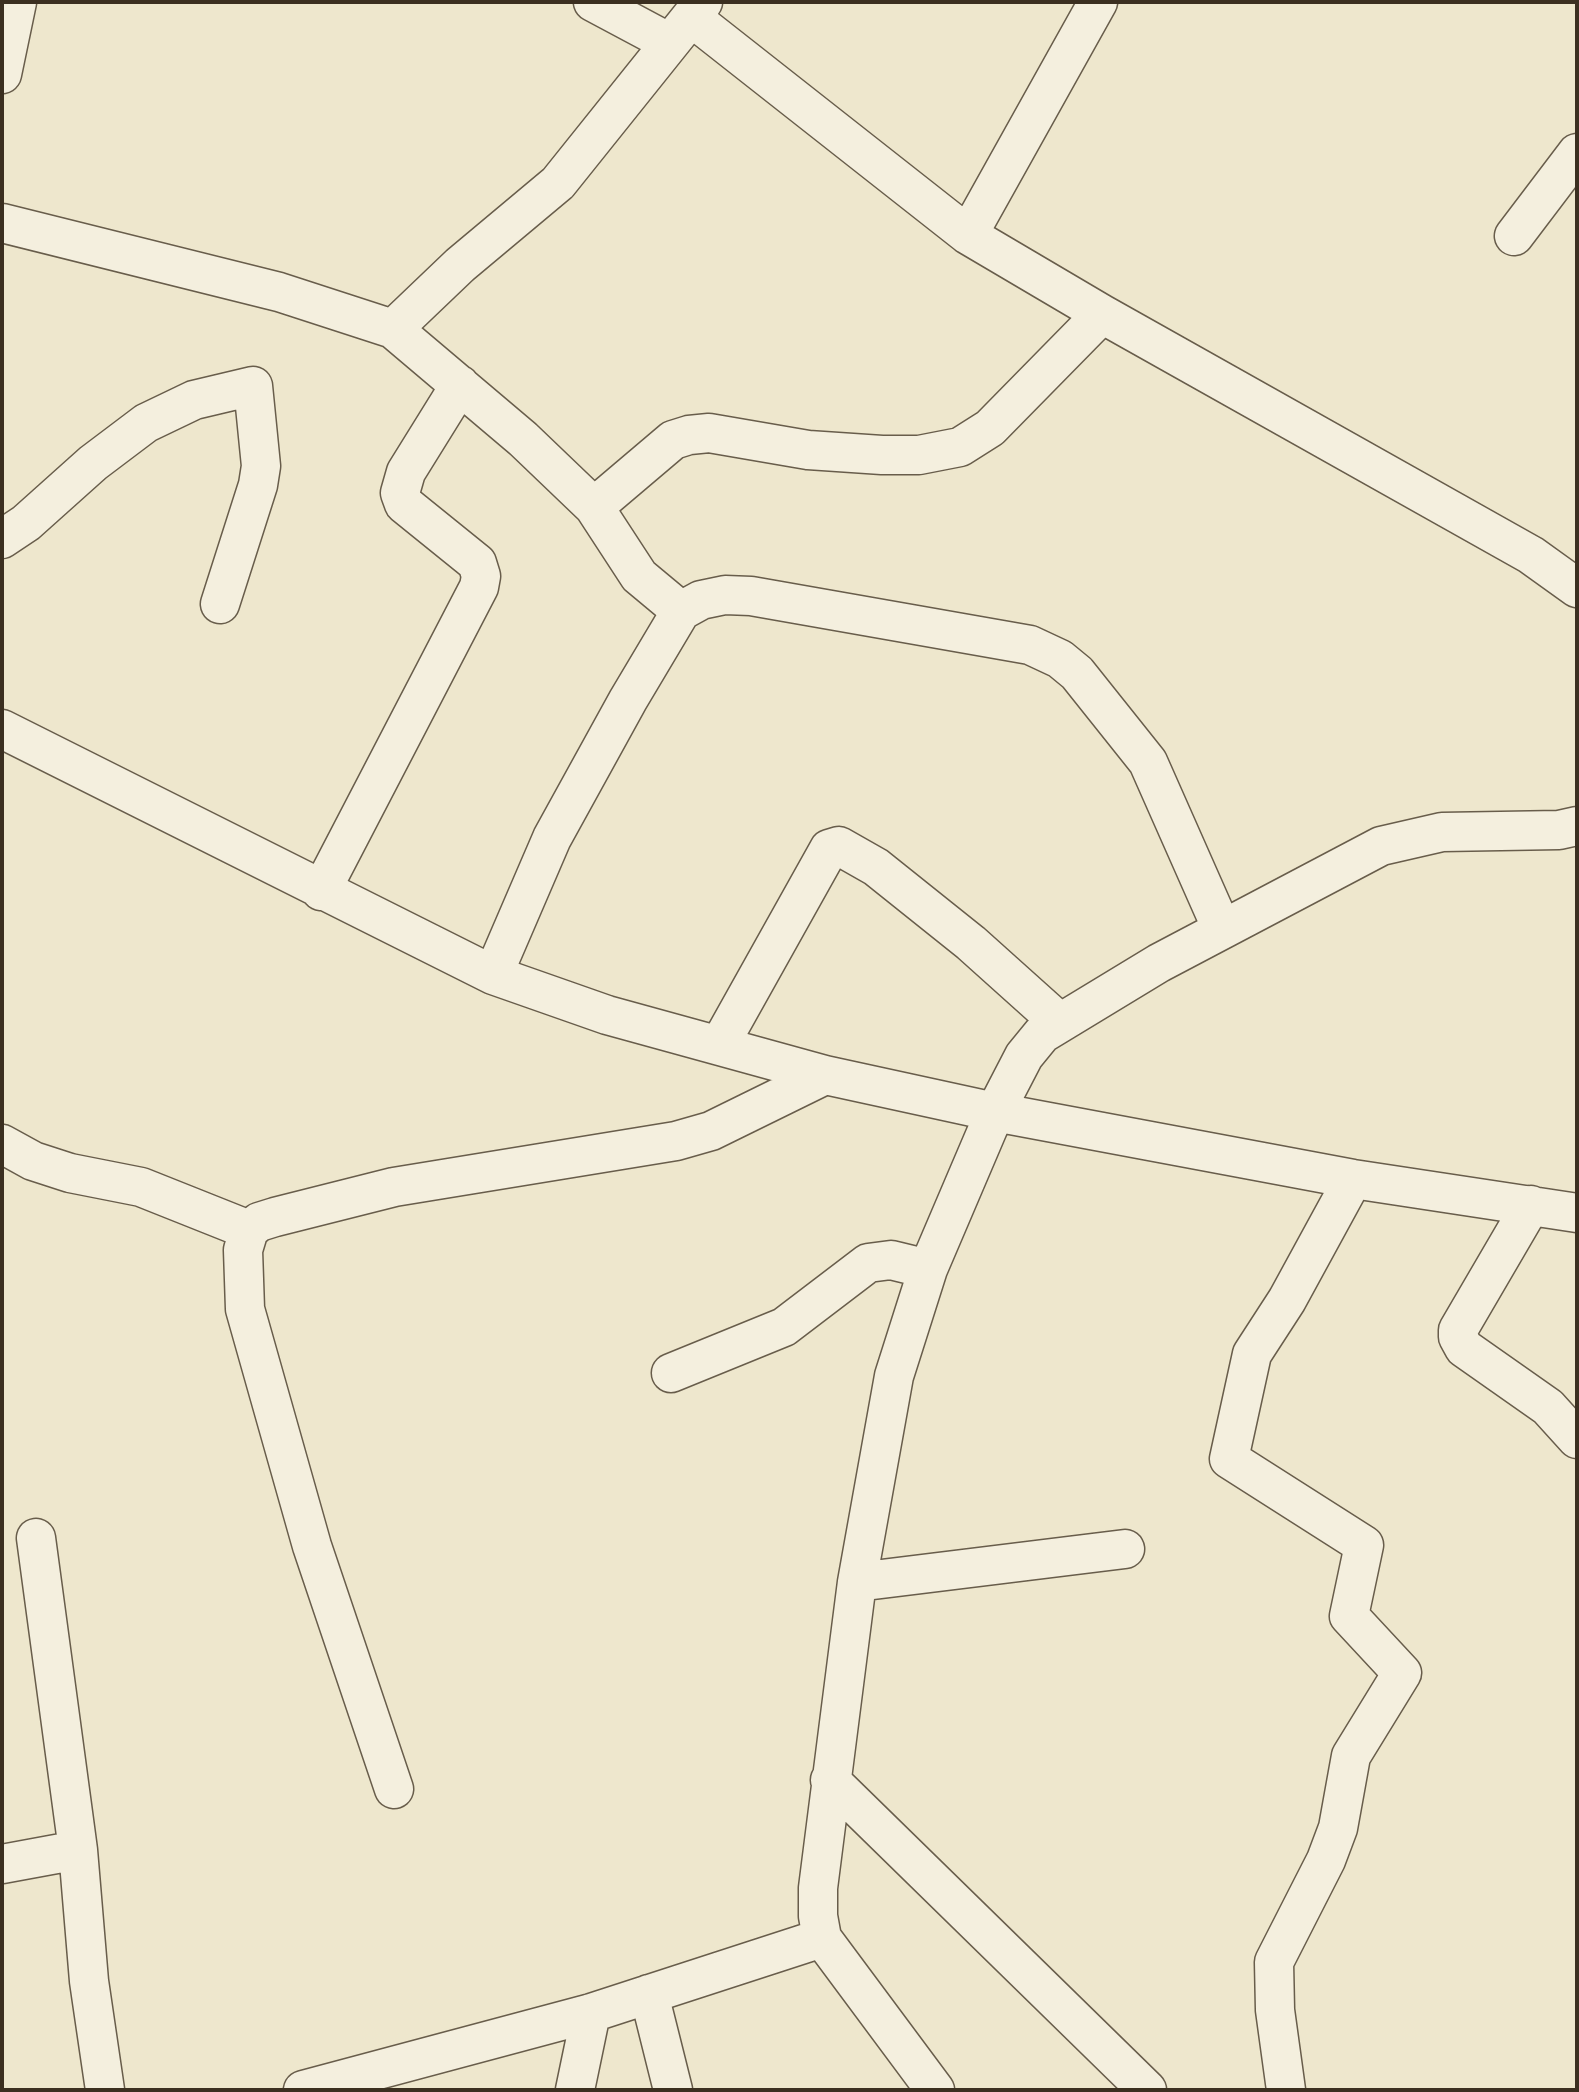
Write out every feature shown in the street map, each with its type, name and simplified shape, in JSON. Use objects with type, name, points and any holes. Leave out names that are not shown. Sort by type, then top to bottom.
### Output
[{"type":"street","points":[[2,74],[17,2]]},
{"type":"street","points":[[593,2],[687,20],[968,234],[1102,314],[1531,555],[1577,588]]},
{"type":"street","points":[[968,234],[1098,2]]},
{"type":"street","points":[[393,329],[460,265],[558,183],[687,20]]},
{"type":"street","points":[[1514,236],[1577,153]]},
{"type":"street","points":[[2,223],[279,292],[393,329],[523,439],[594,507],[639,576],[681,611]]},
{"type":"street","points":[[594,507],[673,440],[689,435],[709,433],[808,450],[882,455],[919,455],[960,447],[990,428],[1102,314]]},
{"type":"street","points":[[321,891],[478,587],[481,576],[477,563],[404,504],[400,493],[406,472],[460,385]]},
{"type":"street","points":[[2,539],[26,523],[93,463],[146,424],[194,400],[253,386],[261,466],[258,485],[220,604]]},
{"type":"street","points":[[493,975],[552,838],[628,700],[681,611],[701,600],[725,595],[751,596],[1030,645],[1060,659],[1077,673],[1149,762],[1221,928]]},
{"type":"street","points":[[2,729],[493,975],[607,1015],[720,1044],[825,1076],[995,1112],[1353,1179],[1577,1213]]},
{"type":"street","points":[[935,2090],[822,1938],[818,1916],[818,1888],[857,1582],[894,1377],[928,1269],[995,1112],[1024,1056],[1042,1034],[1059,1022],[1221,928],[1381,846],[1442,832],[1571,837]]},
{"type":"street","points":[[720,1044],[828,849],[839,846],[876,867],[971,943],[1059,1022]]},
{"type":"street","points":[[394,1789],[312,1546],[245,1309],[243,1250],[249,1230],[259,1222],[275,1217],[394,1187],[676,1142],[711,1131],[825,1076]]},
{"type":"street","points":[[2,1144],[33,1161],[141,1187],[249,1230]]},
{"type":"street","points":[[1286,2090],[1275,2010],[1274,1962],[1326,1860],[1338,1828],[1351,1756],[1402,1673],[1349,1616],[1364,1545],[1229,1459],[1252,1354],[1287,1300],[1353,1179]]},
{"type":"street","points":[[1531,1205],[1458,1330],[1458,1337],[1464,1348],[1548,1407],[1577,1439]]},
{"type":"street","points":[[671,1373],[784,1327],[868,1263],[891,1260],[928,1269]]},
{"type":"street","points":[[36,1538],[78,1850],[89,1981],[105,2090]]},
{"type":"street","points":[[857,1582],[1125,1549]]},
{"type":"street","points":[[830,1780],[1147,2090]]},
{"type":"street","points":[[2,1864],[78,1850]]},
{"type":"street","points":[[303,2090],[591,2013],[822,1938]]},
{"type":"street","points":[[649,1994],[673,2090]]},
{"type":"street","points":[[575,2090],[591,2013]]}]
